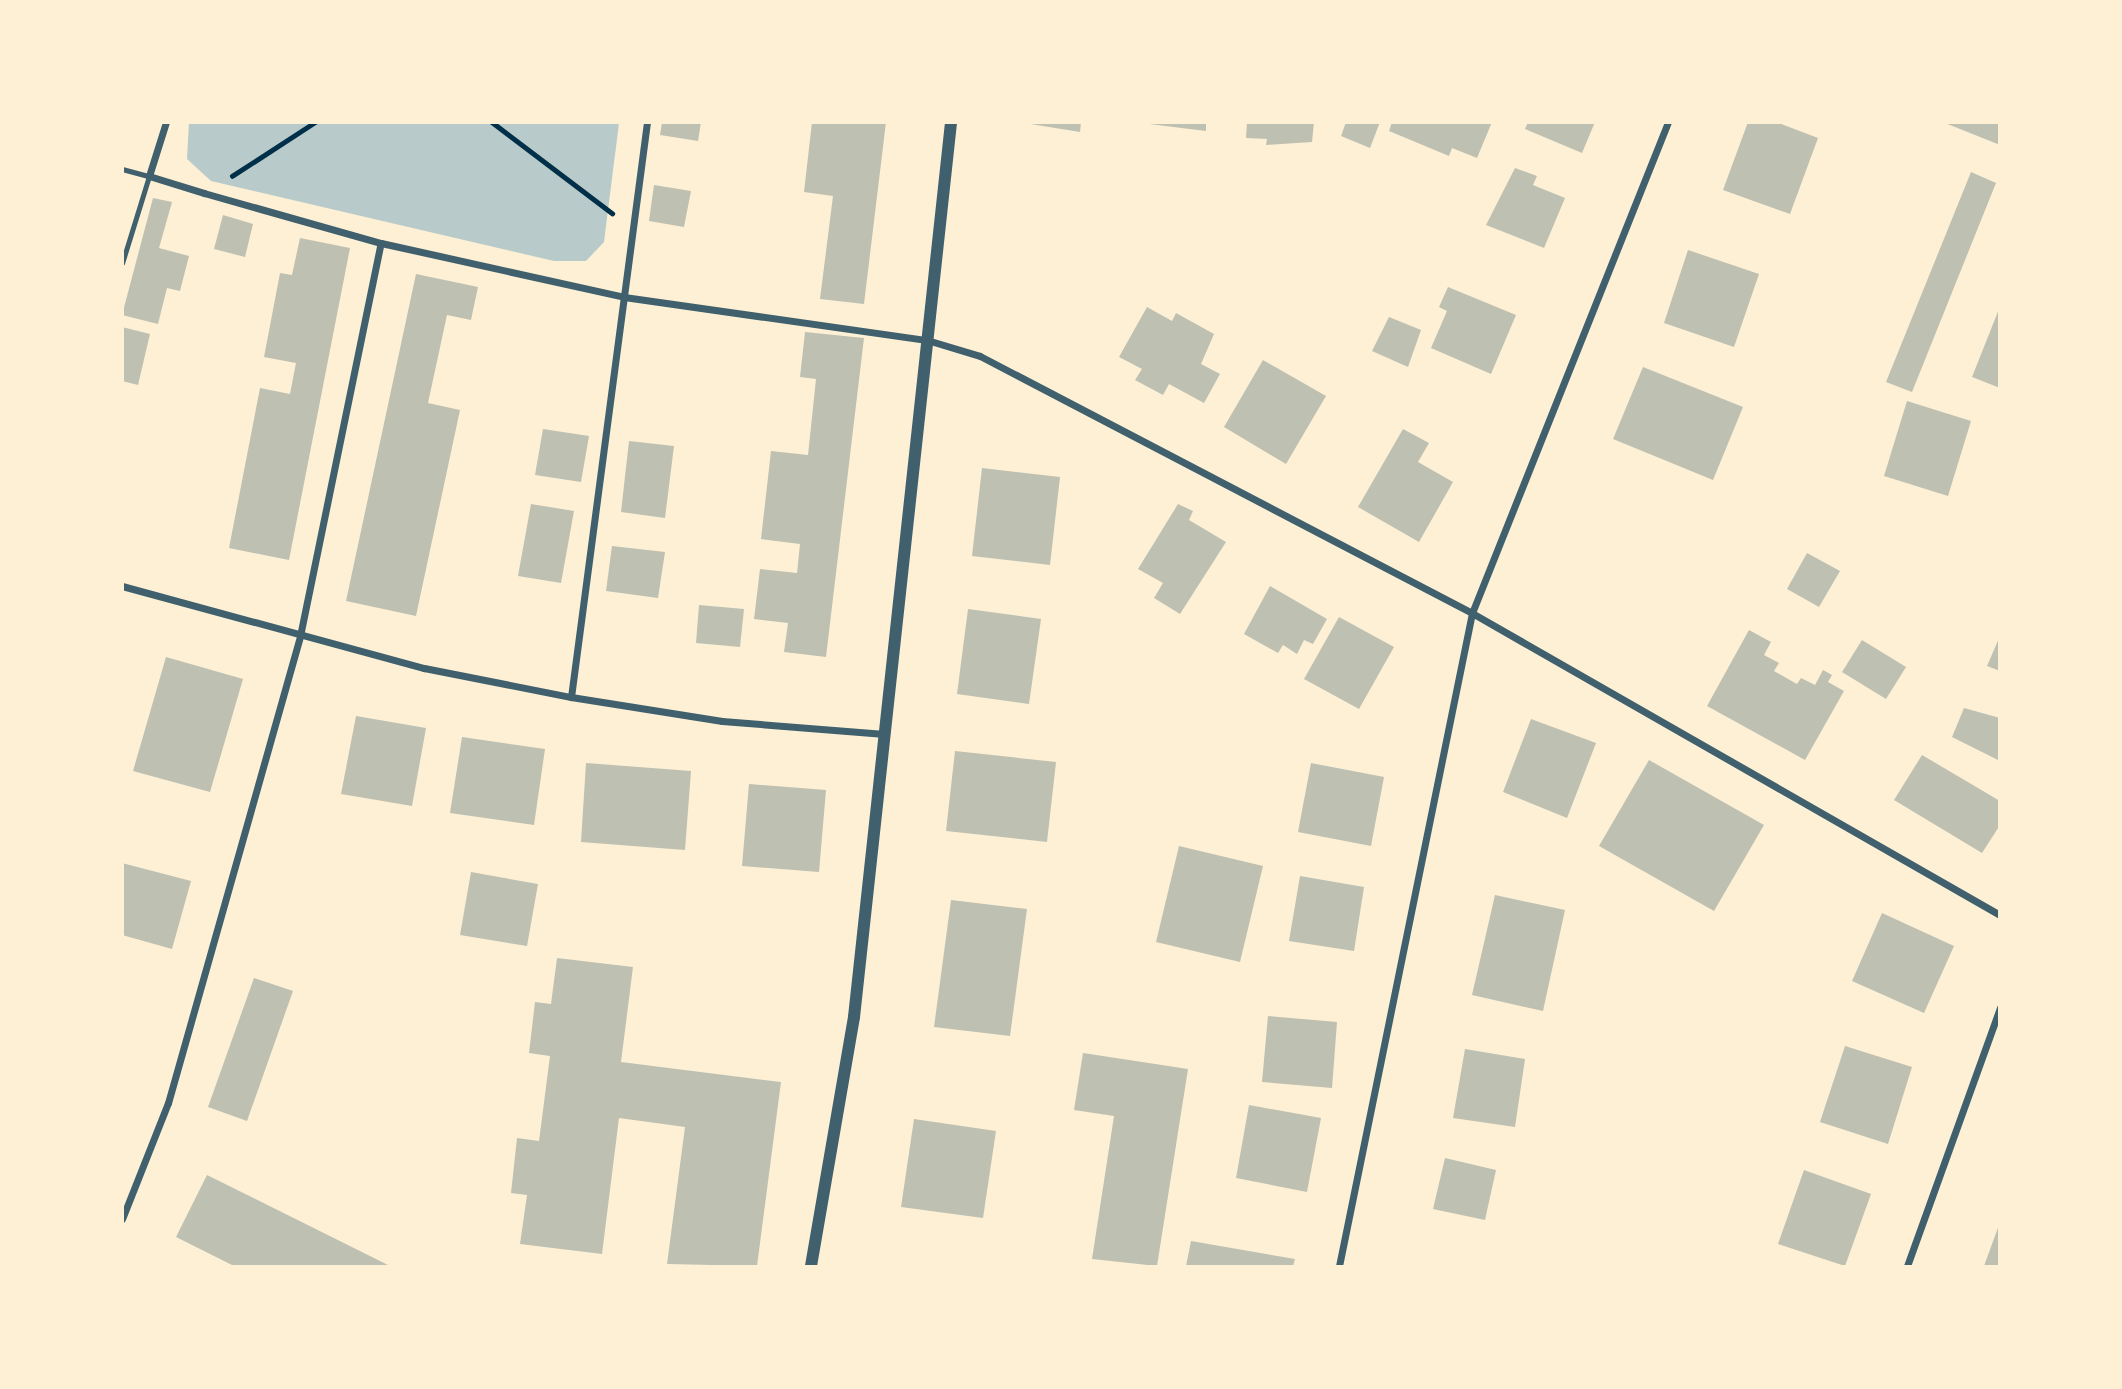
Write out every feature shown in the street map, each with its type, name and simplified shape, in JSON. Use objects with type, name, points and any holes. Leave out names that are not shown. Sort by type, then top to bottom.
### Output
[{"type":"street","points":[[166,122],[149,176],[204,193],[381,243],[624,298],[927,340],[980,356],[1472,613],[2000,915]]},
{"type":"street","points":[[571,697],[647,122]]},
{"type":"street","points":[[811,1266],[854,1017],[951,122]]},
{"type":"street","points":[[1339,1266],[1472,613],[1668,122]]},
{"type":"street","points":[[122,1219],[168,1103],[300,636],[381,243]]},
{"type":"street","points":[[122,586],[300,636],[571,697],[722,721],[884,734]]},
{"type":"street","points":[[1907,1266],[2000,1007]]},
{"type":"lane","points":[[122,169],[149,176],[122,262]]},
{"type":"path","points":[[204,193],[315,122]]},
{"type":"path","points":[[492,122],[633,228]]},
{"type":"shaded area","points":[[189,122],[619,123],[604,242],[586,261],[554,261],[211,181],[187,159]]},
{"type":"building","points":[[662,122],[701,122],[698,141],[660,135]]},
{"type":"building","points":[[812,122],[886,122],[864,304],[820,299],[833,196],[804,192]]},
{"type":"building","points":[[1018,122],[1081,122],[1080,132]]},
{"type":"building","points":[[1133,122],[1206,122],[1206,131]]},
{"type":"building","points":[[1247,122],[1314,122],[1312,142],[1266,145],[1267,139],[1246,138]]},
{"type":"building","points":[[1346,122],[1380,122],[1370,148],[1341,136]]},
{"type":"building","points":[[1392,122],[1492,122],[1477,158],[1452,148],[1449,156],[1389,131]]},
{"type":"building","points":[[1528,122],[1595,122],[1582,153],[1525,129]]},
{"type":"building","points":[[1748,122],[1776,122],[1818,138],[1790,214],[1723,190]]},
{"type":"building","points":[[2000,122],[2000,145],[1945,123]]},
{"type":"building","points":[[1515,168],[1537,176],[1533,185],[1565,198],[1544,248],[1486,225]]},
{"type":"building","points":[[1971,172],[1996,183],[1912,392],[1886,382]]},
{"type":"building","points":[[654,185],[691,191],[684,227],[649,221]]},
{"type":"building","points":[[153,198],[172,202],[159,248],[189,256],[180,291],[167,288],[158,324],[122,315]]},
{"type":"building","points":[[223,215],[253,224],[245,257],[214,249]]},
{"type":"building","points":[[300,238],[350,248],[289,560],[229,548],[260,388],[290,394],[296,363],[264,357],[280,273],[292,275]]},
{"type":"building","points":[[1688,250],[1759,274],[1734,347],[1664,323]]},
{"type":"building","points":[[416,274],[478,287],[471,320],[447,315],[428,403],[460,410],[416,616],[346,601]]},
{"type":"building","points":[[1448,287],[1516,315],[1491,374],[1431,348],[1447,311],[1439,307]]},
{"type":"building","points":[[1147,307],[1172,321],[1176,313],[1214,334],[1201,364],[1220,374],[1204,403],[1169,384],[1163,395],[1135,380],[1142,369],[1119,357]]},
{"type":"building","points":[[2000,309],[2000,388],[1972,377]]},
{"type":"building","points":[[1389,317],[1421,330],[1408,367],[1372,351]]},
{"type":"building","points":[[122,327],[150,334],[138,385],[122,381]]},
{"type":"building","points":[[805,332],[864,338],[826,657],[784,652],[788,623],[754,619],[760,569],[797,573],[800,544],[761,539],[771,451],[808,455],[816,379],[800,377]]},
{"type":"building","points":[[1263,360],[1326,396],[1286,464],[1224,427]]},
{"type":"building","points":[[1643,367],[1743,407],[1713,480],[1613,439]]},
{"type":"building","points":[[1907,401],[1971,421],[1948,496],[1884,476]]},
{"type":"building","points":[[543,429],[589,436],[581,482],[535,475]]},
{"type":"building","points":[[1403,429],[1429,443],[1418,462],[1453,482],[1419,542],[1358,507]]},
{"type":"building","points":[[629,441],[674,446],[665,518],[621,512]]},
{"type":"building","points":[[982,468],[1060,477],[1050,565],[972,556]]},
{"type":"building","points":[[531,504],[574,511],[561,583],[518,576]]},
{"type":"building","points":[[1178,504],[1193,511],[1189,520],[1226,542],[1180,614],[1154,598],[1163,583],[1138,569]]},
{"type":"building","points":[[612,546],[665,552],[658,598],[606,591]]},
{"type":"building","points":[[1807,553],[1840,571],[1819,607],[1787,589]]},
{"type":"building","points":[[1270,586],[1327,619],[1313,644],[1304,640],[1297,654],[1283,645],[1278,653],[1244,634]]},
{"type":"building","points":[[699,605],[744,609],[740,647],[696,643]]},
{"type":"building","points":[[968,609],[1041,619],[1029,704],[957,694]]},
{"type":"building","points":[[1339,617],[1394,647],[1359,709],[1304,679]]},
{"type":"building","points":[[1749,630],[1771,642],[1764,655],[1779,663],[1774,671],[1797,684],[1801,678],[1815,685],[1823,670],[1832,675],[1828,682],[1844,691],[1805,760],[1707,706]]},
{"type":"building","points":[[2000,636],[2000,671],[1987,666]]},
{"type":"building","points":[[1862,640],[1906,667],[1886,699],[1842,672]]},
{"type":"building","points":[[166,657],[243,679],[210,792],[133,771]]},
{"type":"building","points":[[1964,708],[2000,718],[2000,761],[1952,737]]},
{"type":"building","points":[[356,716],[426,728],[412,806],[341,794]]},
{"type":"building","points":[[1531,719],[1596,743],[1567,818],[1503,792]]},
{"type":"building","points":[[462,737],[545,749],[534,825],[450,813]]},
{"type":"building","points":[[955,751],[1056,762],[1047,842],[946,831]]},
{"type":"building","points":[[1922,755],[2000,801],[2000,825],[1982,853],[1894,800]]},
{"type":"building","points":[[1649,760],[1764,825],[1714,911],[1599,846]]},
{"type":"building","points":[[586,763],[691,771],[685,850],[581,842]]},
{"type":"building","points":[[1311,763],[1384,777],[1371,846],[1298,832]]},
{"type":"building","points":[[749,784],[826,790],[819,872],[742,866]]},
{"type":"building","points":[[1179,846],[1263,866],[1240,962],[1156,942]]},
{"type":"building","points":[[122,863],[191,881],[172,949],[122,935]]},
{"type":"building","points":[[471,872],[538,884],[527,946],[460,935]]},
{"type":"building","points":[[1300,876],[1364,887],[1354,951],[1289,941]]},
{"type":"building","points":[[1495,895],[1565,910],[1543,1011],[1472,995]]},
{"type":"building","points":[[951,900],[1027,909],[1010,1036],[934,1027]]},
{"type":"building","points":[[1882,913],[1954,946],[1924,1013],[1852,981]]},
{"type":"building","points":[[557,958],[633,967],[621,1062],[781,1082],[757,1266],[667,1264],[685,1127],[619,1118],[602,1254],[520,1244],[527,1195],[511,1193],[517,1138],[539,1141],[550,1056],[529,1053],[535,1002],[551,1004]]},
{"type":"building","points":[[254,978],[293,991],[247,1121],[208,1107]]},
{"type":"building","points":[[1268,1016],[1337,1022],[1332,1088],[1262,1082]]},
{"type":"building","points":[[1845,1046],[1912,1067],[1888,1144],[1820,1122]]},
{"type":"building","points":[[1465,1049],[1525,1059],[1515,1127],[1453,1118]]},
{"type":"building","points":[[1083,1053],[1188,1069],[1157,1266],[1092,1259],[1114,1116],[1074,1110]]},
{"type":"building","points":[[1249,1105],[1321,1118],[1307,1192],[1236,1178]]},
{"type":"building","points":[[914,1119],[996,1131],[983,1218],[901,1207]]},
{"type":"building","points":[[1445,1158],[1496,1170],[1485,1220],[1433,1209]]},
{"type":"building","points":[[1804,1170],[1871,1194],[1845,1266],[1778,1244]]},
{"type":"building","points":[[207,1175],[390,1266],[234,1266],[176,1237]]},
{"type":"building","points":[[1999,1225],[2000,1266],[1984,1266]]},
{"type":"building","points":[[1191,1241],[1295,1259],[1293,1266],[1186,1266]]}]
